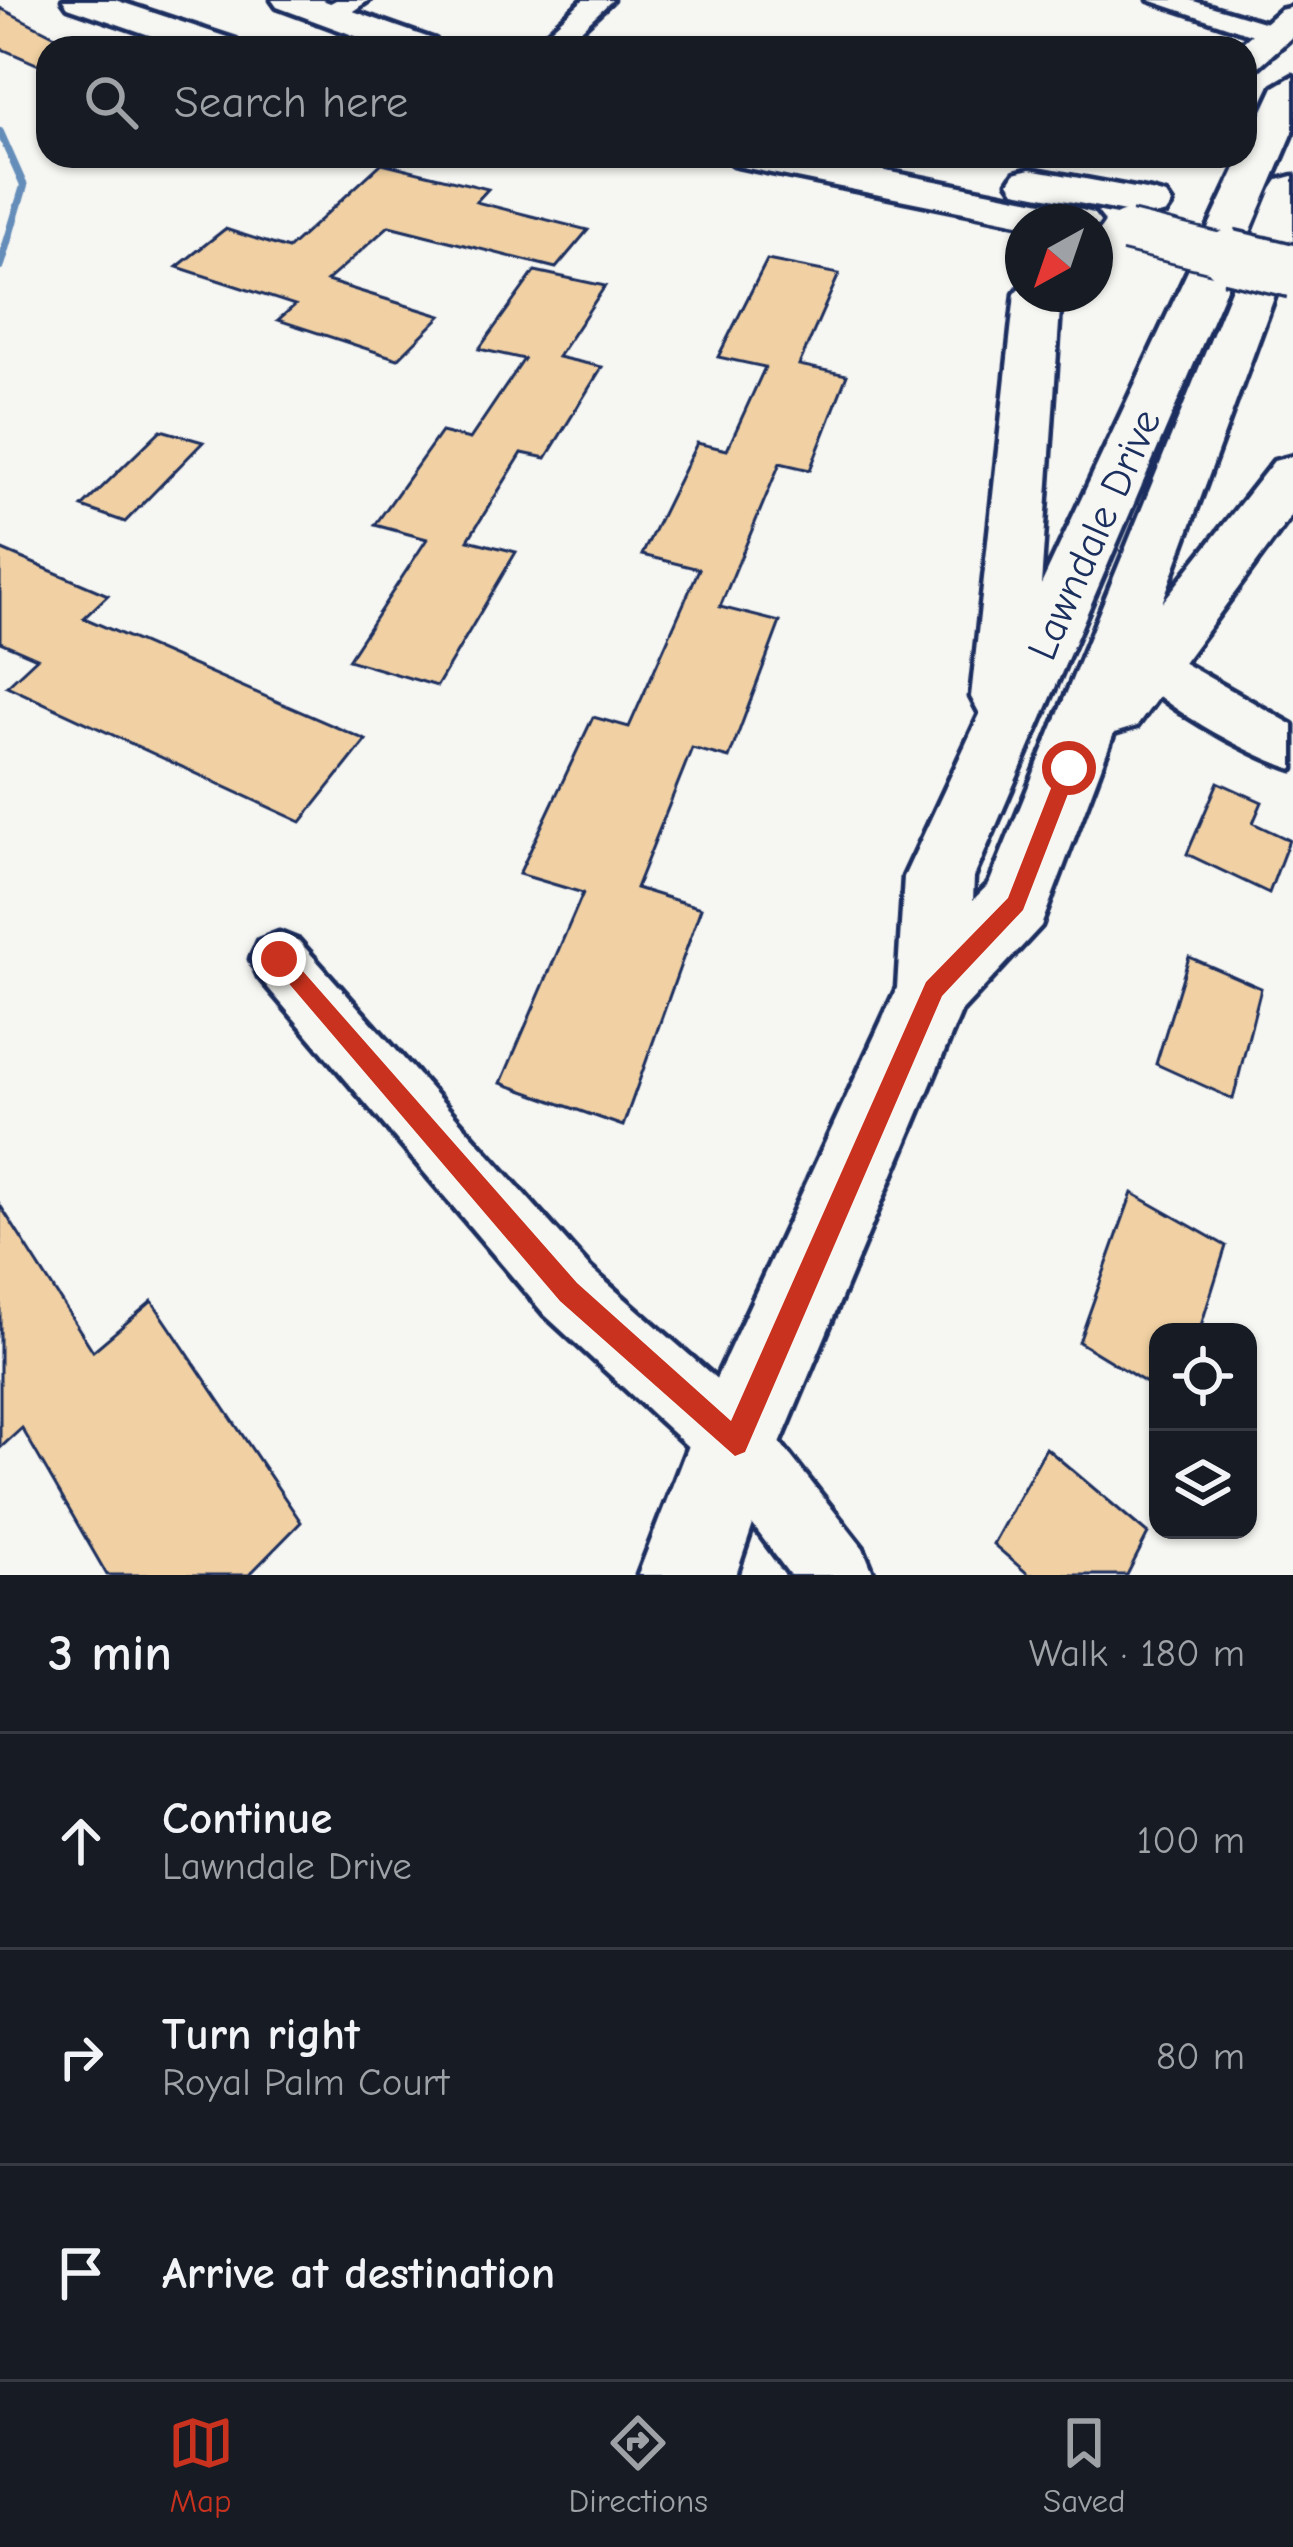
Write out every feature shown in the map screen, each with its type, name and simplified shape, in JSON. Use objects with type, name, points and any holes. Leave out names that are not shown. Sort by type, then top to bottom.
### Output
[{"type":"main road","points":[[80,0],[187,36]]},
{"type":"main road","points":[[289,0],[342,8],[398,36]]},
{"type":"main road","points":[[1257,56],[1288,47]]},
{"type":"main road","name":"Lawndale Drive","points":[[1257,122],[1288,47]]},
{"type":"main road","points":[[814,168],[1016,204]]},
{"type":"main road","points":[[931,168],[1037,204]]},
{"type":"main road","points":[[1068,204],[1101,168]]},
{"type":"main road","name":"Lawndale Drive","points":[[934,989],[939,877],[998,748],[1238,168]]},
{"type":"main road","name":"Lawndale Drive","points":[[687,1575],[735,1442],[934,989],[1016,904],[1293,189]]},
{"type":"main road","points":[[1124,220],[1293,240]]},
{"type":"main road","points":[[1124,220],[1293,271]]},
{"type":"main road","points":[[998,748],[1036,312]]},
{"type":"main road","points":[[1069,768],[1293,474]]},
{"type":"street","points":[[558,36],[599,0]]},
{"type":"street","points":[[1162,0],[1226,20],[1288,47]]},
{"type":"street","points":[[1202,36],[1226,20]]},
{"type":"street","points":[[1150,662],[1210,704],[1293,749]]},
{"type":"street","points":[[279,959],[568,1292],[735,1442],[836,1575]]},
{"type":"building","points":[[0,8],[55,36],[36,36],[36,64],[0,48]]},
{"type":"building","points":[[377,168],[402,168],[488,189],[476,202],[588,230],[556,268],[389,226],[327,281],[441,316],[398,359],[278,320],[295,305],[177,267],[225,229],[288,249]]},
{"type":"building","points":[[767,260],[839,274],[799,365],[847,375],[810,470],[780,463],[720,607],[780,622],[729,758],[692,748],[636,888],[701,908],[623,1126],[501,1083],[583,893],[519,874],[593,717],[629,727],[699,569],[642,555],[697,443],[727,450],[765,367],[718,357]]},
{"type":"building","points":[[535,271],[605,286],[558,357],[602,367],[546,458],[522,453],[468,540],[516,552],[437,686],[348,660],[427,539],[375,525],[441,432],[470,439],[524,359],[479,349]]},
{"type":"building","points":[[161,430],[203,442],[125,522],[82,507]]},
{"type":"building","points":[[0,549],[108,595],[84,618],[366,740],[301,822],[7,686],[37,658],[0,642]]},
{"type":"building","points":[[1218,782],[1262,802],[1253,823],[1289,840],[1269,893],[1187,854]]},
{"type":"building","points":[[1189,957],[1261,988],[1233,1099],[1156,1064]]},
{"type":"building","points":[[1132,1193],[1226,1246],[1202,1323],[1149,1323],[1149,1385],[1079,1342]]},
{"type":"building","points":[[0,1205],[93,1351],[152,1301],[301,1522],[249,1575],[107,1575],[22,1428],[0,1448]]},
{"type":"building","points":[[1046,1448],[1148,1534],[1127,1575],[1029,1575],[993,1544]]},
{"type":"waterway","points":[[0,132],[24,186],[2,259]]},
{"type":"waterway","points":[[0,265],[2,259]]},
{"type":"route","points":[[279,959],[568,1292],[735,1442],[934,989],[1016,904],[1069,768]]}]
